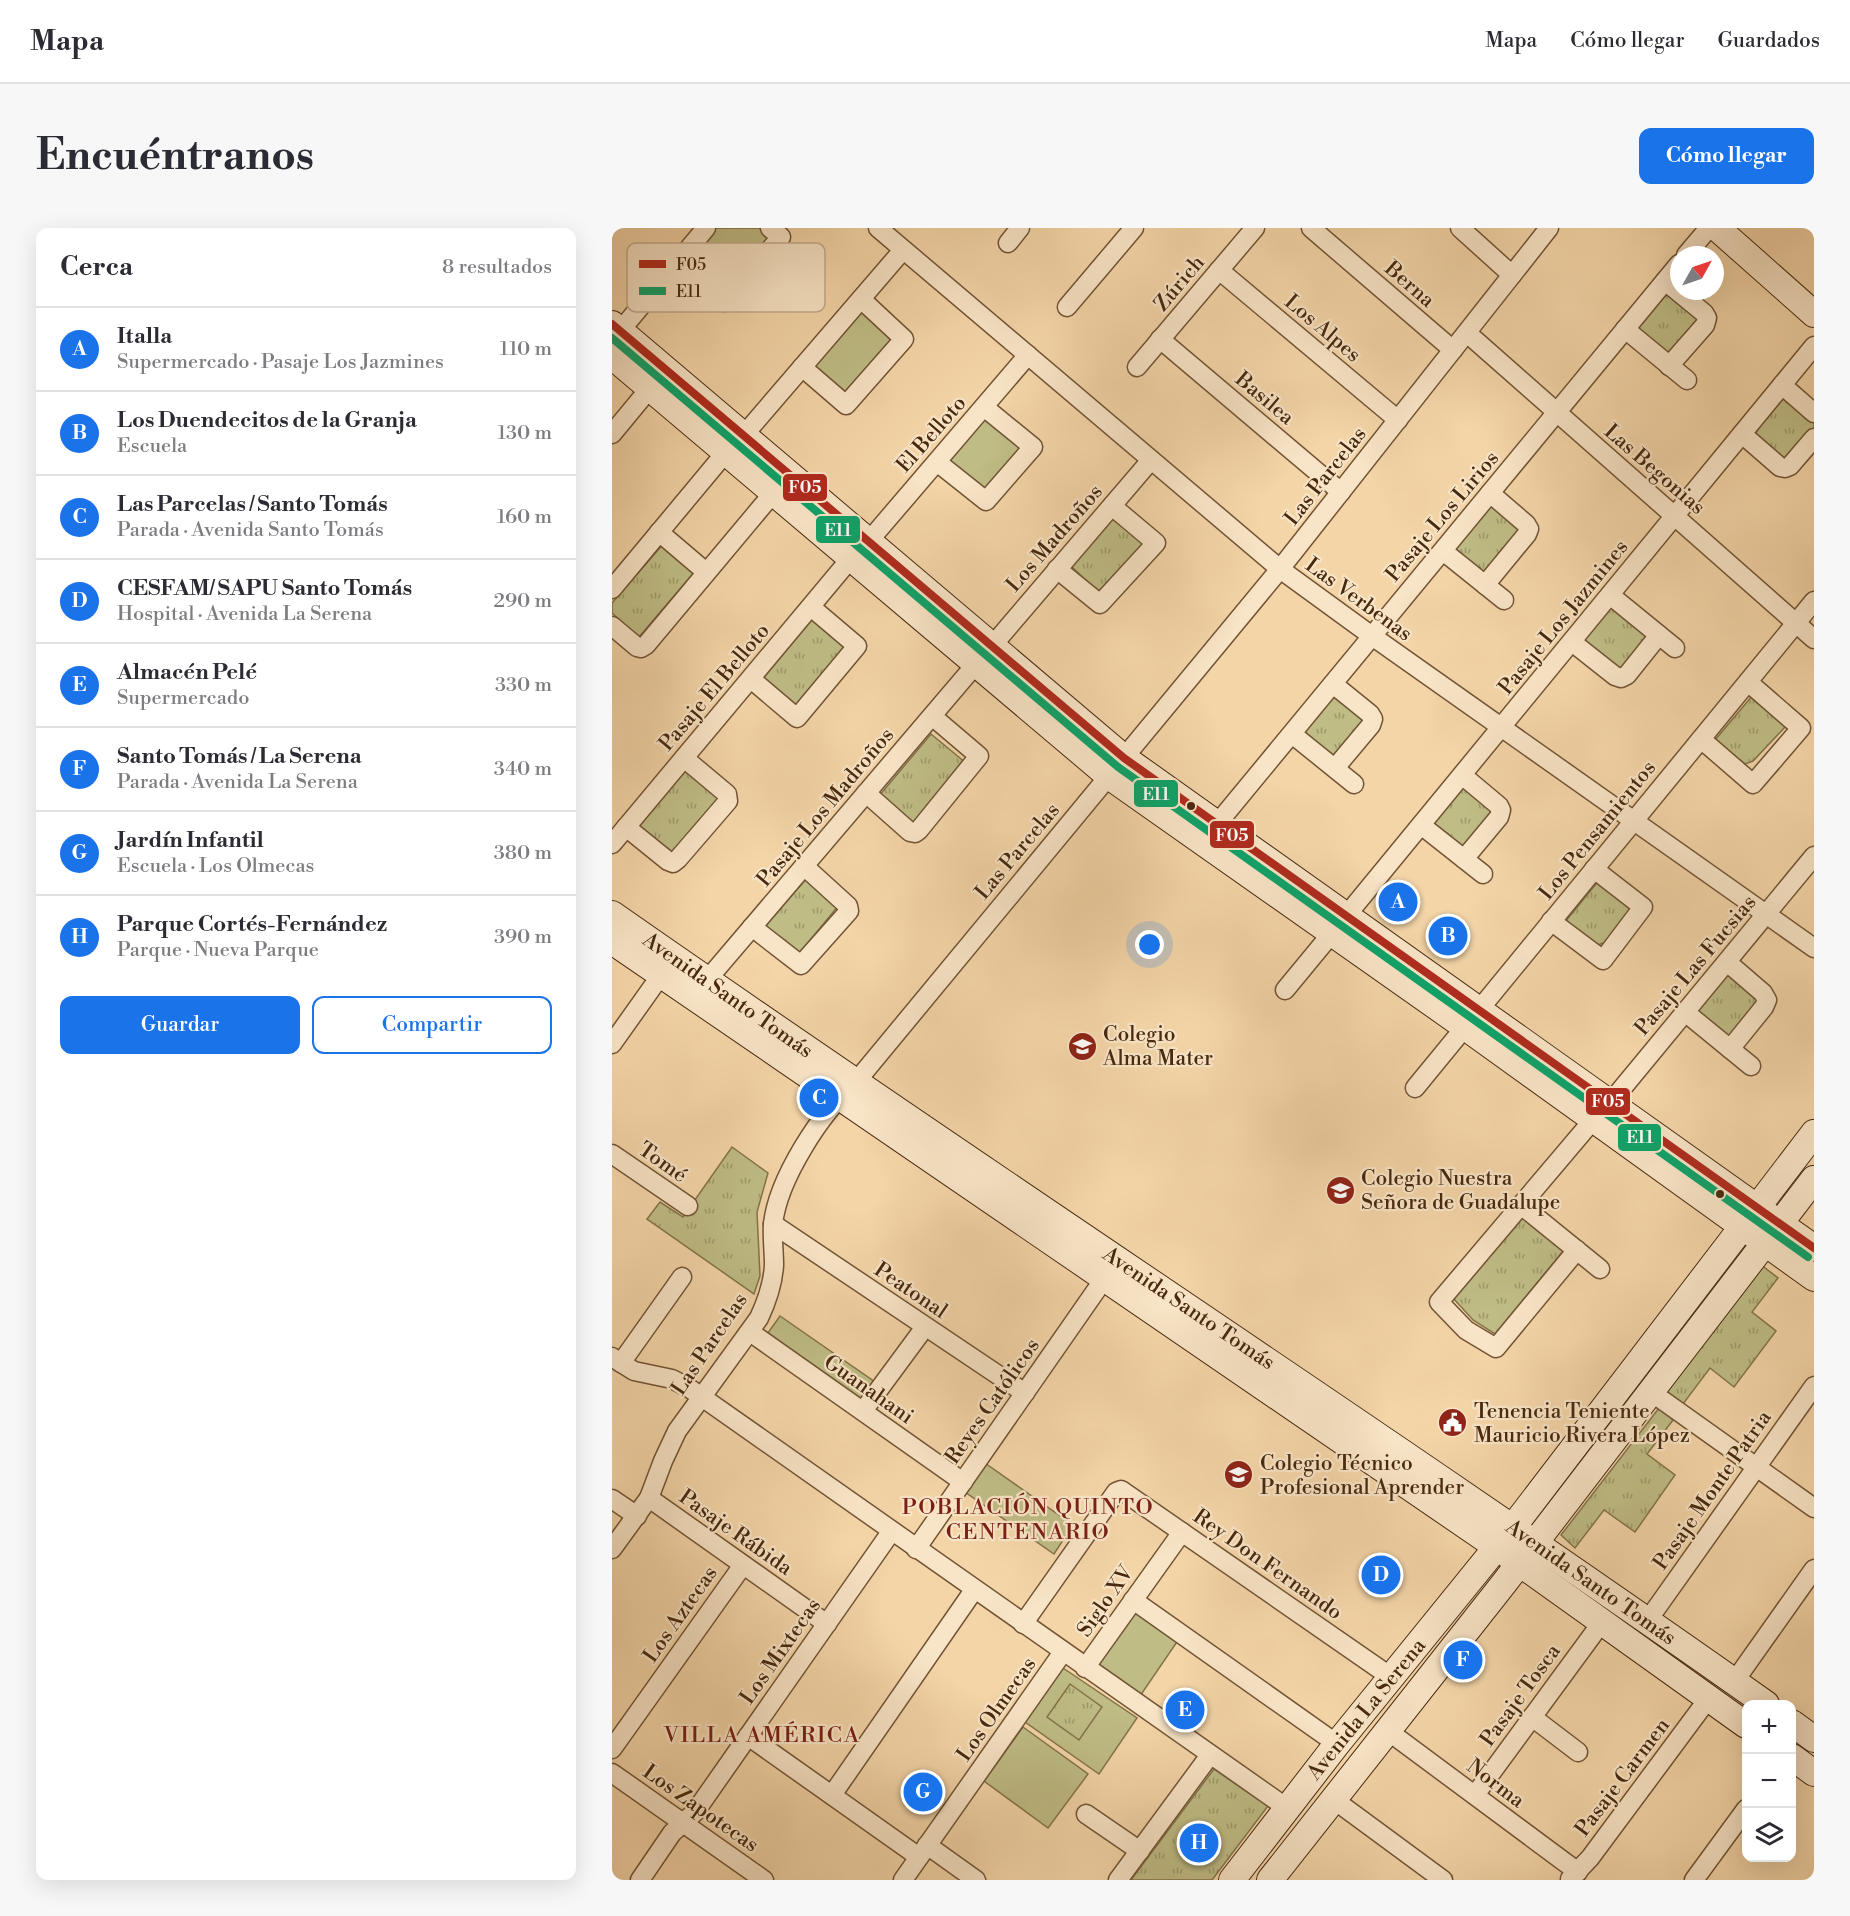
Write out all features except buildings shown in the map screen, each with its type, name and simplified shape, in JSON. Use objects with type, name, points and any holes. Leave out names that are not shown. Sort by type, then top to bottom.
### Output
[{"type":"main road","points":[[1722,230],[1814,314]]},
{"type":"main road","points":[[616,328],[735,444],[1116,767],[1750,1217],[1773,1234],[1814,1278]]},
{"type":"main road","points":[[612,356],[650,388],[735,444],[774,492],[860,550]]},
{"type":"main road","points":[[1116,767],[1217,824],[1339,925]]},
{"type":"main road","name":"Avenida Santo Tomás","points":[[612,914],[707,980],[846,1090],[1104,1279],[1504,1538]]},
{"type":"main road","name":"Avenida Santo Tomás","points":[[612,941],[661,975],[846,1090],[1504,1538],[1526,1554],[1602,1622],[1742,1722]]},
{"type":"main road","name":"Avenida La Serena","points":[[1232,1880],[1337,1744],[1504,1538],[1814,1132]]},
{"type":"main road","name":"Avenida La Serena","points":[[1280,1877],[1333,1799],[1526,1554],[1814,1179]]},
{"type":"main road","points":[[1773,1234],[1814,1248]]},
{"type":"main road","name":"Avenida Santo Tomás","points":[[1526,1554],[1648,1620],[1760,1700]]},
{"type":"main road","points":[[1796,1726],[1814,1739]]},
{"type":"main road","points":[[1796,1760],[1814,1773]]},
{"type":"street","points":[[693,243],[706,228]]},
{"type":"street","points":[[770,228],[781,237],[776,243]]},
{"type":"street","name":"Las Verbenas","points":[[878,228],[1280,569],[1814,948]]},
{"type":"street","points":[[1008,243],[1020,228]]},
{"type":"street","points":[[1067,308],[1134,228]]},
{"type":"street","name":"Zúrich","points":[[1137,367],[1255,228]]},
{"type":"street","name":"Berna","points":[[1311,228],[1453,350]]},
{"type":"street","points":[[1460,228],[1512,275]]},
{"type":"street","name":"Las Parcelas","points":[[612,1549],[649,1498],[671,1443],[759,1318],[770,1290],[774,1266],[773,1224],[780,1194],[792,1168],[846,1090],[1280,569],[1549,228]]},
{"type":"street","points":[[1699,246],[1722,230]]},
{"type":"street","points":[[612,589],[903,250]]},
{"type":"street","name":"Los Alpes","points":[[1219,270],[1398,420]]},
{"type":"street","name":"Pasaje Los Lirios","points":[[1217,824],[1670,275]]},
{"type":"street","points":[[1665,281],[1707,318],[1705,325],[1669,366]]},
{"type":"street","points":[[802,367],[846,405],[904,339],[861,299]]},
{"type":"street","points":[[616,328],[631,312]]},
{"type":"street","points":[[1625,329],[1687,380]]},
{"type":"street","name":"Las Begonias","points":[[1467,333],[1814,639]]},
{"type":"street","name":"Basilea","points":[[1160,339],[1341,492]]},
{"type":"street","name":"Pasaje Los Jazmines","points":[[1285,990],[1814,346]]},
{"type":"street","name":"El Belloto","points":[[860,550],[1028,356]]},
{"type":"street","points":[[1782,385],[1814,413]]},
{"type":"street","points":[[612,434],[650,388]]},
{"type":"street","points":[[937,462],[986,501],[1033,447],[984,407]]},
{"type":"street","points":[[1742,434],[1780,467],[1785,468],[1790,466],[1814,438]]},
{"type":"street","name":"Los Madroños","points":[[984,655],[1151,460]]},
{"type":"street","points":[[612,626],[641,648],[774,492]]},
{"type":"street","points":[[1485,585],[1529,529],[1490,493]]},
{"type":"street","points":[[1057,569],[1100,604],[1156,543],[1112,506]]},
{"type":"street","points":[[659,532],[706,572]]},
{"type":"street","name":"Pasaje El Belloto","points":[[612,844],[860,550]]},
{"type":"street","points":[[1443,550],[1504,600]]},
{"type":"street","points":[[1610,595],[1675,648]]},
{"type":"street","name":"Los Pensamientos","points":[[1415,1088],[1814,601]]},
{"type":"street","points":[[751,679],[797,718],[857,646],[811,607]]},
{"type":"street","points":[[1572,642],[1615,676],[1621,678],[1659,635]]},
{"type":"street","name":"Pasaje Los Madroños","points":[[707,980],[984,655]]},
{"type":"street","points":[[1701,739],[1752,784],[1801,728],[1748,682]]},
{"type":"street","points":[[1333,684],[1373,719],[1371,725],[1335,768]]},
{"type":"street","points":[[866,793],[910,832],[915,833],[919,830],[979,756],[932,716]]},
{"type":"street","points":[[1292,734],[1354,784]]},
{"type":"street","points":[[626,827],[673,863],[729,801],[727,794],[684,758]]},
{"type":"street","points":[[1462,775],[1501,810],[1499,816],[1464,859]]},
{"type":"street","points":[[1421,825],[1483,874]]},
{"type":"street","name":"Pasaje Las Fucsias","points":[[1577,1250],[1496,1348],[1466,1330],[1439,1302],[1727,962],[1814,855]]},
{"type":"street","points":[[752,927],[801,965],[849,911],[848,906],[804,866]]},
{"type":"street","points":[[1551,921],[1603,960],[1643,907],[1594,869]]},
{"type":"street","points":[[1727,962],[1763,993],[1767,1000],[1764,1007],[1730,1049]]},
{"type":"street","points":[[612,1044],[661,975]]},
{"type":"street","points":[[1685,1012],[1751,1066]]},
{"type":"street","name":"Tomé","points":[[612,1154],[688,1206]]},
{"type":"street","points":[[1521,1205],[1600,1269]]},
{"type":"street","name":"Peatonal","points":[[773,1224],[1025,1394]]},
{"type":"street","points":[[682,1277],[616,1360],[642,1374],[678,1382],[702,1396],[891,1532],[1287,1808]]},
{"type":"street","name":"Reyes Católicos","points":[[916,1549],[1104,1279]]},
{"type":"street","points":[[863,1411],[925,1326]]},
{"type":"street","name":"Guanahani","points":[[750,1332],[963,1482]]},
{"type":"street","name":"Pasaje Monte Patria","points":[[1648,1620],[1814,1386]]},
{"type":"street","points":[[1651,1392],[1814,1508]]},
{"type":"street","name":"Rey Don Fernando","points":[[1023,1624],[1119,1490],[1391,1677]]},
{"type":"street","name":"Pasaje Rábida","points":[[649,1498],[827,1624]]},
{"type":"street","points":[[612,1499],[637,1516]]},
{"type":"street","name":"Los Mixtecas","points":[[640,1880],[672,1833],[695,1812],[891,1532]]},
{"type":"street","name":"Siglo XV","points":[[1085,1668],[1182,1532]]},
{"type":"street","name":"Los Aztecas","points":[[612,1749],[743,1565]]},
{"type":"street","points":[[1734,1682],[1814,1569]]},
{"type":"street","points":[[832,1795],[974,1590]]},
{"type":"street","points":[[1133,1600],[1337,1744]]},
{"type":"street","name":"Pasaje Tosca","points":[[1475,1795],[1602,1622]]},
{"type":"street","name":"Los Olmecas","points":[[903,1880],[1063,1652]]},
{"type":"street","name":"Pasaje Carmen","points":[[1573,1876],[1708,1698]]},
{"type":"street","points":[[1532,1717],[1578,1752]]},
{"type":"street","name":"Norma","points":[[1388,1731],[1475,1795],[1573,1876]]},
{"type":"street","points":[[748,1736],[832,1795],[923,1851],[976,1880]]},
{"type":"street","points":[[1118,1880],[1210,1755]]},
{"type":"street","name":"Los Zapotecas","points":[[612,1773],[764,1880]]},
{"type":"street","points":[[1333,1799],[1443,1880]]},
{"type":"street","points":[[1086,1814],[1140,1851]]},
{"type":"street","points":[[1694,1880],[1742,1814]]},
{"type":"green space","points":[[713,228],[759,228],[772,239],[769,243],[700,243]]},
{"type":"green space","points":[[1670,289],[1670,300],[1680,300],[1701,322],[1672,356],[1635,326]]},
{"type":"green space","points":[[859,304],[897,337],[847,396],[808,363]]},
{"type":"green space","points":[[1782,395],[1814,417],[1814,432],[1788,462],[1751,436]]},
{"type":"green space","points":[[986,413],[1025,447],[984,495],[944,460]]},
{"type":"green space","points":[[1495,500],[1524,526],[1483,573],[1453,551]]},
{"type":"green space","points":[[1108,513],[1150,541],[1099,593],[1071,566]]},
{"type":"green space","points":[[665,542],[697,569],[639,637],[612,613],[612,603]]},
{"type":"green space","points":[[1610,604],[1648,630],[1650,642],[1624,672],[1578,643]]},
{"type":"green space","points":[[808,614],[847,647],[795,707],[757,675]]},
{"type":"green space","points":[[1339,694],[1367,717],[1332,758],[1302,730],[1331,696]]},
{"type":"green space","points":[[1752,696],[1786,726],[1753,761],[1745,764],[1715,740]]},
{"type":"green space","points":[[931,734],[966,763],[914,825],[879,796]]},
{"type":"green space","points":[[682,765],[723,800],[675,857],[634,822]]},
{"type":"green space","points":[[1460,784],[1496,808],[1467,849],[1431,827]]},
{"type":"green space","points":[[807,878],[839,905],[796,957],[763,929]]},
{"type":"green space","points":[[1600,879],[1628,900],[1630,909],[1606,942],[1595,946],[1565,922]]},
{"type":"green space","points":[[1726,972],[1762,997],[1733,1040],[1693,1012]]},
{"type":"green space","points":[[732,1147],[768,1173],[757,1212],[760,1276],[754,1294],[647,1219],[660,1202],[683,1217]]},
{"type":"green space","points":[[1522,1215],[1564,1250],[1495,1334],[1473,1320],[1453,1298]]},
{"type":"green space","points":[[1760,1264],[1778,1278],[1752,1312],[1776,1331],[1734,1387],[1710,1368],[1683,1404],[1665,1390]]},
{"type":"green space","points":[[780,1316],[875,1382],[860,1404],[765,1337]]},
{"type":"green space","points":[[1659,1408],[1673,1420],[1647,1454],[1675,1475],[1635,1532],[1604,1510],[1575,1548],[1561,1535]]},
{"type":"green space","points":[[985,1463],[1073,1525],[1054,1554],[965,1492]]},
{"type":"green space","points":[[1137,1609],[1179,1639],[1138,1699],[1095,1670]]},
{"type":"green space","points":[[1063,1668],[1137,1718],[1099,1774],[1025,1722]]},
{"type":"green space","points":[[1070,1684],[1102,1707],[1079,1740],[1047,1717]]},
{"type":"green space","points":[[1023,1727],[1088,1774],[1048,1828],[984,1781]]},
{"type":"green space","points":[[1214,1769],[1268,1806],[1212,1880],[1131,1880]]},
{"type":"transit line","name":"F05","points":[[612,324],[1124,758],[1814,1248]]},
{"type":"transit line","name":"E11","points":[[612,338],[1118,767],[1808,1257]]},
{"type":"place","name":"Italla","points":[[1398,902]]},
{"type":"place","name":"Los Duendecitos de la Granja","points":[[1448,936]]},
{"type":"place","name":"Colegio Alma Mater","points":[[1082,1046]]},
{"type":"place","name":"Las Parcelas / Santo Tomás","points":[[819,1098]]},
{"type":"place","name":"Colegio Nuestra Señora de Guadalupe","points":[[1340,1190]]},
{"type":"place","name":"Tenencia Teniente Mauricio Rivera López","points":[[1453,1423]]},
{"type":"place","name":"Colegio Técnico Profesional Aprender","points":[[1239,1475]]},
{"type":"place","name":"CESFAM/ SAPU Santo Tomás","points":[[1381,1575]]},
{"type":"place","name":"Santo Tomás / La Serena","points":[[1463,1660]]},
{"type":"place","name":"Almacén Pelé","points":[[1185,1710]]},
{"type":"place","name":"Jardín Infantil","points":[[923,1792]]},
{"type":"place","name":"Parque Cortés-Fernández","points":[[1199,1843]]},
{"type":"district","name":"POBLACIÓN QUINTO CENTENARIO","points":[[1028,1518]]},
{"type":"district","name":"VILLA AMÉRICA","points":[[762,1734]]}]
